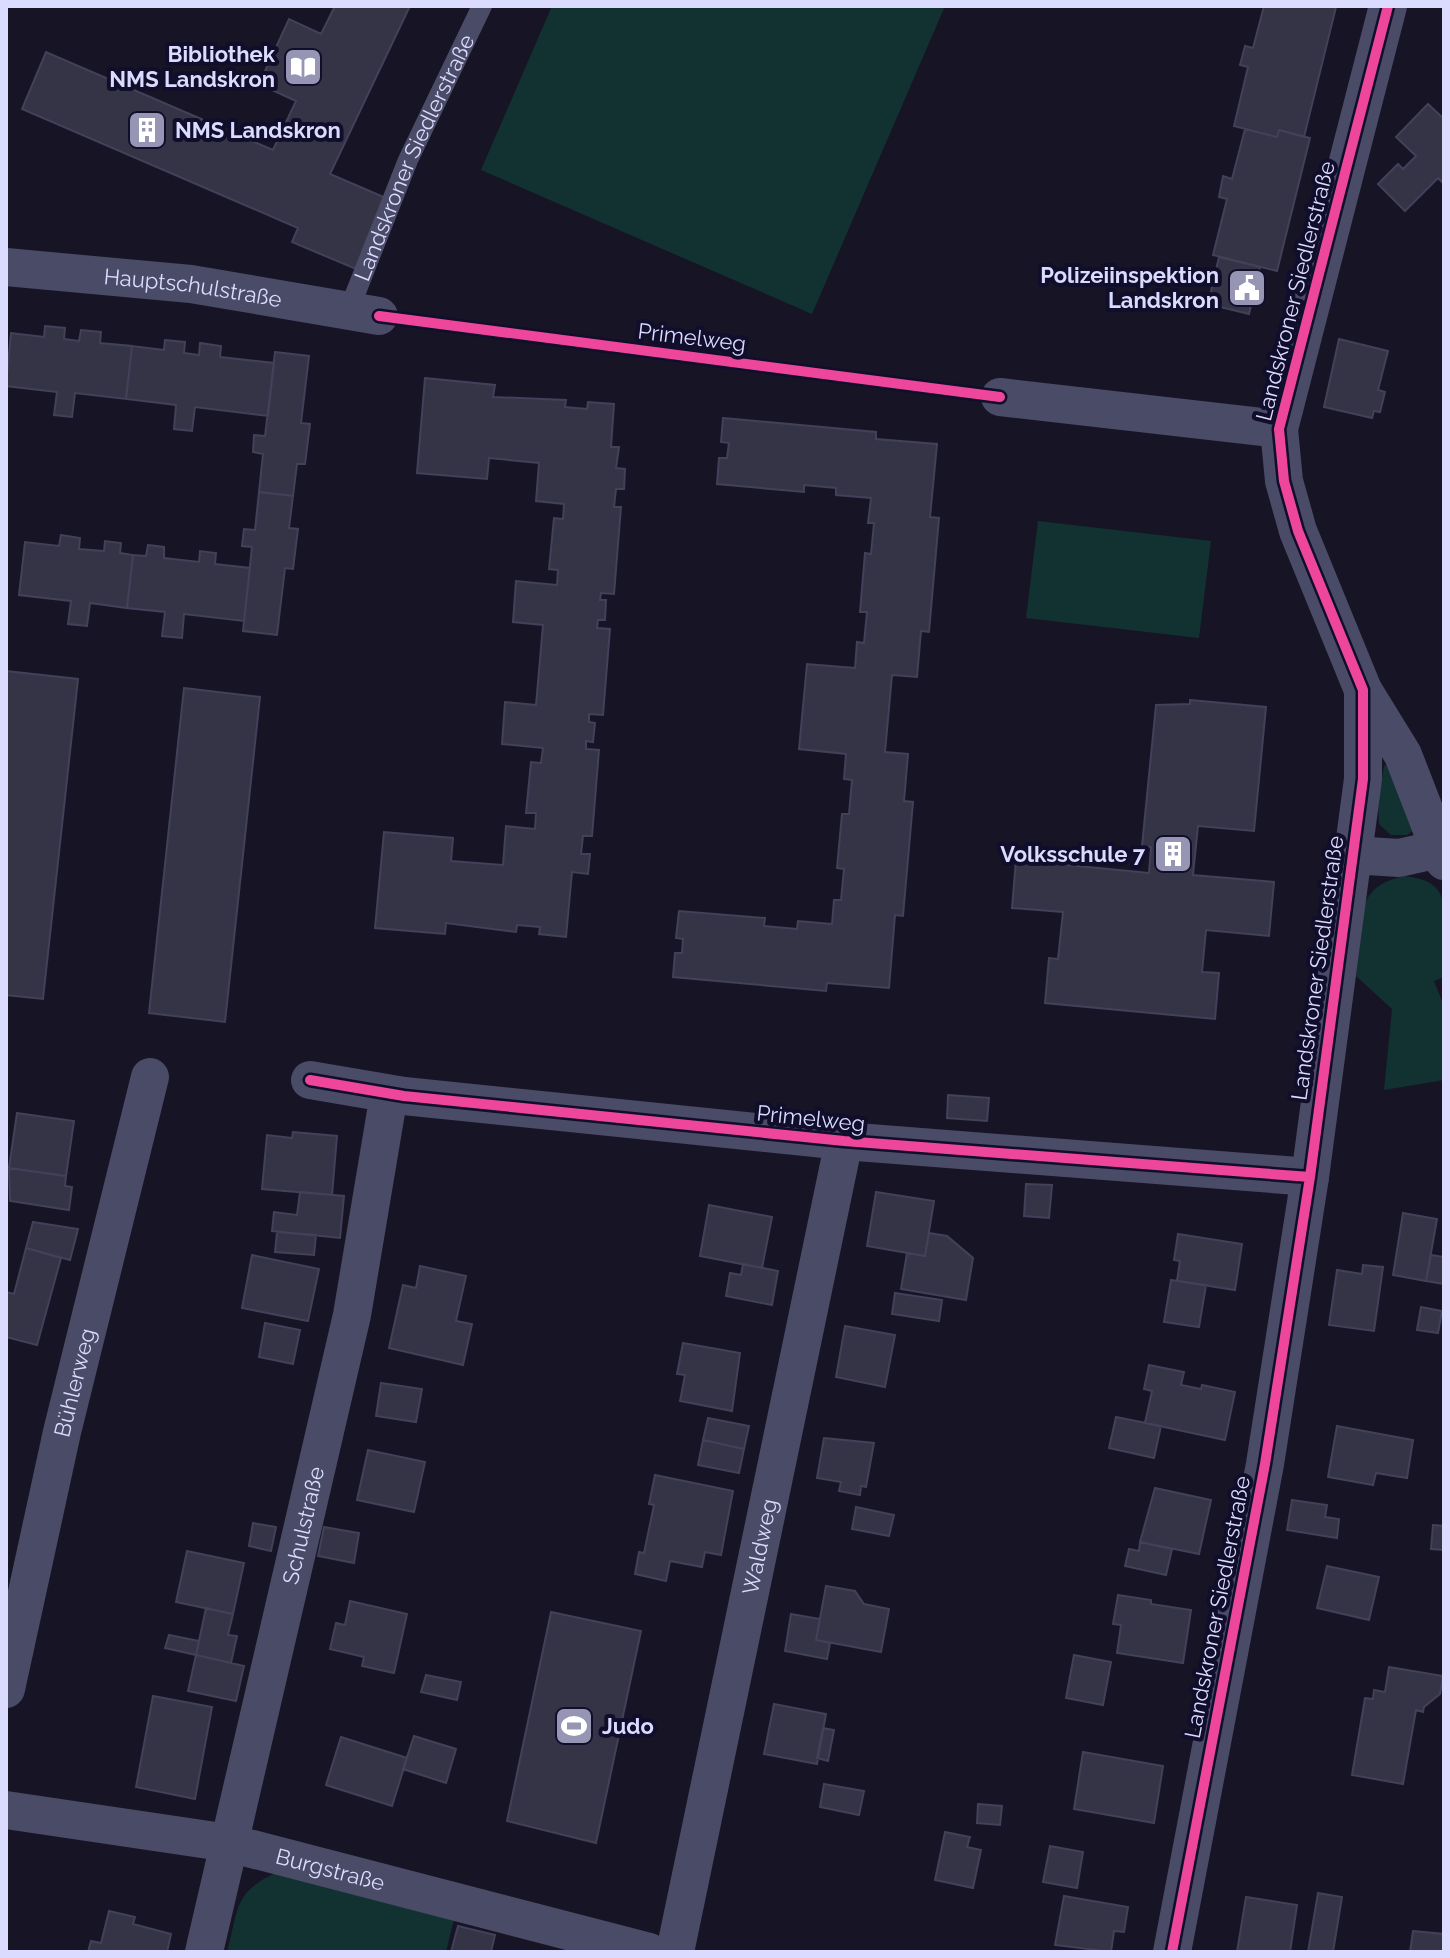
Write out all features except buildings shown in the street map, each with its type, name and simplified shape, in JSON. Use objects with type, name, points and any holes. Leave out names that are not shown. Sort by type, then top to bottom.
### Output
[{"type":"street","name":"Landskroner Siedlerstraße","points":[[1172,1952],[1265,1464],[1310,1177],[1363,779],[1363,690],[1298,531],[1284,481],[1279,429],[1388,6]]},
{"type":"street","name":"Hauptschulstraße","points":[[6,267],[191,284],[364,314]]},
{"type":"street","points":[[1000,397],[1279,429]]},
{"type":"street","points":[[1352,855],[1399,858],[1442,855],[1403,755],[1363,690]]},
{"type":"street","name":"Bühlerweg","points":[[6,1689],[62,1432],[150,1077]]},
{"type":"street","name":"Primelweg","points":[[310,1080],[389,1094],[844,1141],[1310,1177]]},
{"type":"street","name":"Schulstraße","points":[[204,1952],[352,1315],[389,1094]]},
{"type":"street","name":"Waldweg","points":[[675,1952],[844,1141]]},
{"type":"street","name":"Burgstraße","points":[[6,1810],[229,1843],[649,1952]]},
{"type":"lane","name":"Landskroner Siedlerstraße","points":[[364,314],[408,160],[482,6]]},
{"type":"green space","points":[[552,6],[945,6],[812,314],[481,170]]},
{"type":"green space","points":[[1038,521],[1211,541],[1199,638],[1026,618]]},
{"type":"green space","points":[[1389,763],[1414,830],[1407,835],[1391,835],[1379,824],[1378,803],[1384,766]]},
{"type":"green space","points":[[1405,876],[1432,885],[1439,892],[1444,910],[1444,977],[1434,981],[1444,1006],[1444,1080],[1384,1090],[1392,1009],[1356,976],[1365,904],[1381,885]]},
{"type":"green space","points":[[278,1872],[454,1919],[446,1952],[227,1952],[245,1894],[263,1879]]},
{"type":"cycle path","points":[[1172,1952],[1265,1464],[1310,1177],[1363,779],[1363,690],[1298,531],[1284,481],[1279,429],[1388,6]]},
{"type":"cycle path","points":[[379,316],[1000,397]]},
{"type":"cycle path","points":[[310,1080],[404,1096],[844,1141],[1310,1177]]},
{"type":"place","name":"Bibliothek NMS Landskron","points":[[303,67]]},
{"type":"place","name":"NMS Landskron","points":[[147,130]]},
{"type":"place","name":"Polizeiinspektion Landskron","points":[[1247,288]]},
{"type":"place","name":"Volksschule 7","points":[[1173,854]]},
{"type":"place","name":"Judo","points":[[574,1726]]}]
